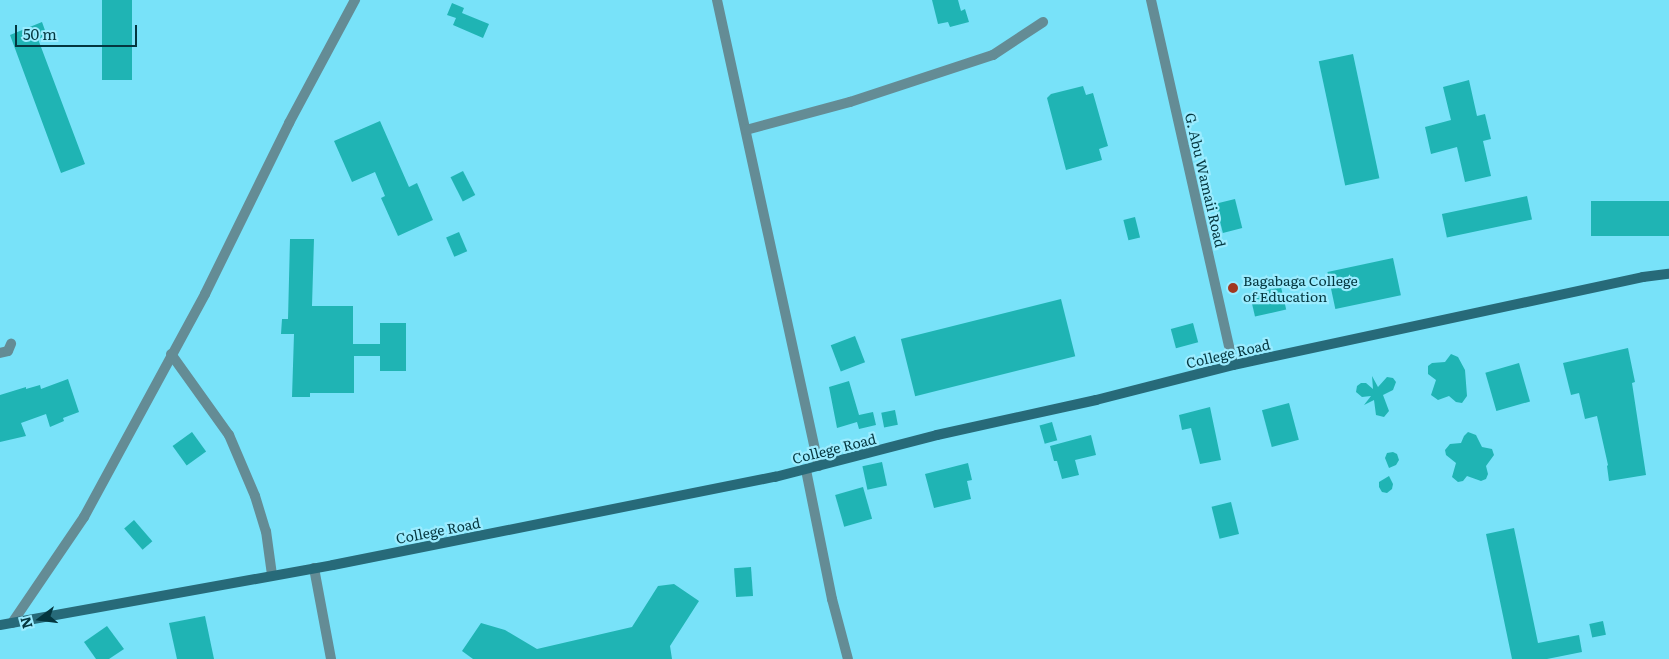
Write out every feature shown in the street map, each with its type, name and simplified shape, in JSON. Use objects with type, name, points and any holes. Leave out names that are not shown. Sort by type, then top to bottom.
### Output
[{"type":"street","points":[[12,623],[84,517],[205,294],[289,123],[355,0]]},
{"type":"street","points":[[717,0],[819,466]]},
{"type":"street","name":"G. Abu Wamaii Road","points":[[1151,0],[1233,365]]},
{"type":"street","points":[[746,130],[850,102],[994,55],[1043,22]]},
{"type":"street","name":"College Road","points":[[0,625],[314,568],[806,470],[937,435],[1096,400],[1233,365],[1643,277],[1669,274]]},
{"type":"street","points":[[0,353],[8,351],[11,344]]},
{"type":"street","points":[[171,354],[229,435],[261,514],[266,531],[272,575]]},
{"type":"street","points":[[806,470],[832,600],[848,659]]},
{"type":"street","points":[[314,568],[331,659]]},
{"type":"building","points":[[102,0],[132,0],[132,80],[102,80]]},
{"type":"building","points":[[932,0],[958,0],[961,11],[965,9],[969,22],[950,27],[948,22],[938,24]]},
{"type":"building","points":[[452,3],[464,8],[462,13],[489,24],[483,38],[453,25],[456,18],[447,15]]},
{"type":"building","points":[[42,22],[47,36],[38,39],[85,164],[61,173],[10,35]]},
{"type":"building","points":[[1353,54],[1379,178],[1345,186],[1319,61]]},
{"type":"building","points":[[1469,80],[1477,116],[1485,114],[1491,139],[1483,141],[1491,176],[1465,182],[1457,147],[1431,154],[1425,127],[1451,120],[1443,87]]},
{"type":"building","points":[[1083,86],[1086,95],[1093,93],[1108,146],[1099,149],[1102,160],[1066,170],[1047,98],[1051,94]]},
{"type":"building","points":[[380,121],[409,187],[417,183],[433,220],[398,236],[381,198],[385,196],[375,172],[352,182],[334,141]]},
{"type":"building","points":[[463,171],[475,195],[463,201],[451,177]]},
{"type":"building","points":[[1527,196],[1532,219],[1447,238],[1442,214]]},
{"type":"building","points":[[1235,199],[1242,228],[1223,233],[1216,204]]},
{"type":"building","points":[[1591,201],[1669,201],[1669,236],[1591,236]]},
{"type":"building","points":[[1135,217],[1140,237],[1128,240],[1123,220]]},
{"type":"building","points":[[459,232],[467,251],[454,257],[446,237]]},
{"type":"building","points":[[290,239],[314,239],[312,306],[353,306],[353,344],[380,344],[380,323],[406,323],[406,371],[380,371],[380,356],[354,356],[354,393],[310,393],[310,397],[292,397],[294,334],[281,334],[282,319],[288,319]]},
{"type":"building","points":[[1393,258],[1401,295],[1335,309],[1327,272]]},
{"type":"building","points":[[1281,287],[1286,309],[1255,317],[1250,294]]},
{"type":"building","points":[[1061,299],[1075,356],[915,396],[901,339]]},
{"type":"building","points":[[1193,323],[1198,342],[1176,348],[1171,329]]},
{"type":"building","points":[[855,336],[865,362],[841,371],[831,345]]},
{"type":"building","points":[[1628,348],[1635,382],[1632,383],[1646,475],[1609,481],[1608,465],[1597,416],[1585,419],[1579,393],[1571,395],[1563,363]]},
{"type":"building","points":[[1451,354],[1458,357],[1465,370],[1467,396],[1462,403],[1456,402],[1449,396],[1438,400],[1431,395],[1436,380],[1428,374],[1428,366],[1432,363],[1445,362]]},
{"type":"building","points":[[1519,363],[1530,401],[1496,411],[1485,373]]},
{"type":"building","points":[[1372,376],[1378,387],[1387,377],[1393,378],[1396,382],[1393,390],[1383,395],[1389,411],[1384,417],[1376,415],[1374,400],[1364,405],[1371,396],[1362,397],[1356,392],[1357,386],[1361,383],[1366,383],[1373,389]]},
{"type":"building","points":[[68,379],[79,412],[63,418],[64,421],[50,427],[46,414],[21,423],[26,436],[0,442],[0,395],[26,387],[26,389],[40,385],[41,389]]},
{"type":"building","points":[[849,381],[859,415],[873,412],[876,425],[859,429],[857,422],[837,428],[829,387]]},
{"type":"building","points":[[1289,403],[1299,440],[1272,447],[1262,410]]},
{"type":"building","points":[[1210,407],[1221,460],[1200,464],[1191,428],[1182,430],[1179,415]]},
{"type":"building","points":[[895,410],[898,425],[884,427],[881,413]]},
{"type":"building","points":[[1052,422],[1057,440],[1045,444],[1040,426]]},
{"type":"building","points":[[192,432],[206,451],[187,466],[173,446]]},
{"type":"building","points":[[1468,432],[1476,435],[1482,447],[1492,449],[1494,455],[1486,466],[1488,474],[1486,479],[1481,481],[1467,476],[1463,481],[1458,482],[1452,477],[1456,463],[1446,455],[1445,450],[1450,444],[1461,443]]},
{"type":"building","points":[[1091,435],[1096,455],[1075,460],[1079,475],[1062,479],[1050,446]]},
{"type":"building","points":[[1393,452],[1397,454],[1399,460],[1396,465],[1389,468],[1385,458],[1387,453]]},
{"type":"building","points":[[882,462],[887,485],[867,490],[862,466]]},
{"type":"building","points":[[968,463],[972,480],[967,481],[971,499],[934,508],[925,474]]},
{"type":"building","points":[[1389,476],[1393,484],[1392,489],[1387,493],[1382,492],[1379,482]]},
{"type":"building","points":[[863,487],[872,519],[844,527],[835,495]]},
{"type":"building","points":[[1231,502],[1239,534],[1220,539],[1212,507]]},
{"type":"building","points":[[134,520],[152,541],[143,550],[124,529]]},
{"type":"building","points":[[1514,528],[1538,643],[1579,635],[1582,652],[1547,659],[1512,659],[1486,534]]},
{"type":"building","points":[[751,567],[753,596],[736,597],[734,568]]},
{"type":"building","points":[[674,584],[699,601],[670,646],[672,659],[473,659],[462,651],[481,623],[505,630],[537,649],[632,627],[658,586]]},
{"type":"building","points":[[205,616],[214,659],[177,659],[169,623]]},
{"type":"building","points":[[1603,621],[1606,635],[1592,638],[1589,624]]},
{"type":"building","points":[[107,626],[124,649],[109,659],[96,659],[84,642]]},
{"type":"place","name":"Bagabaga College of Education","points":[[1233,288]]}]
